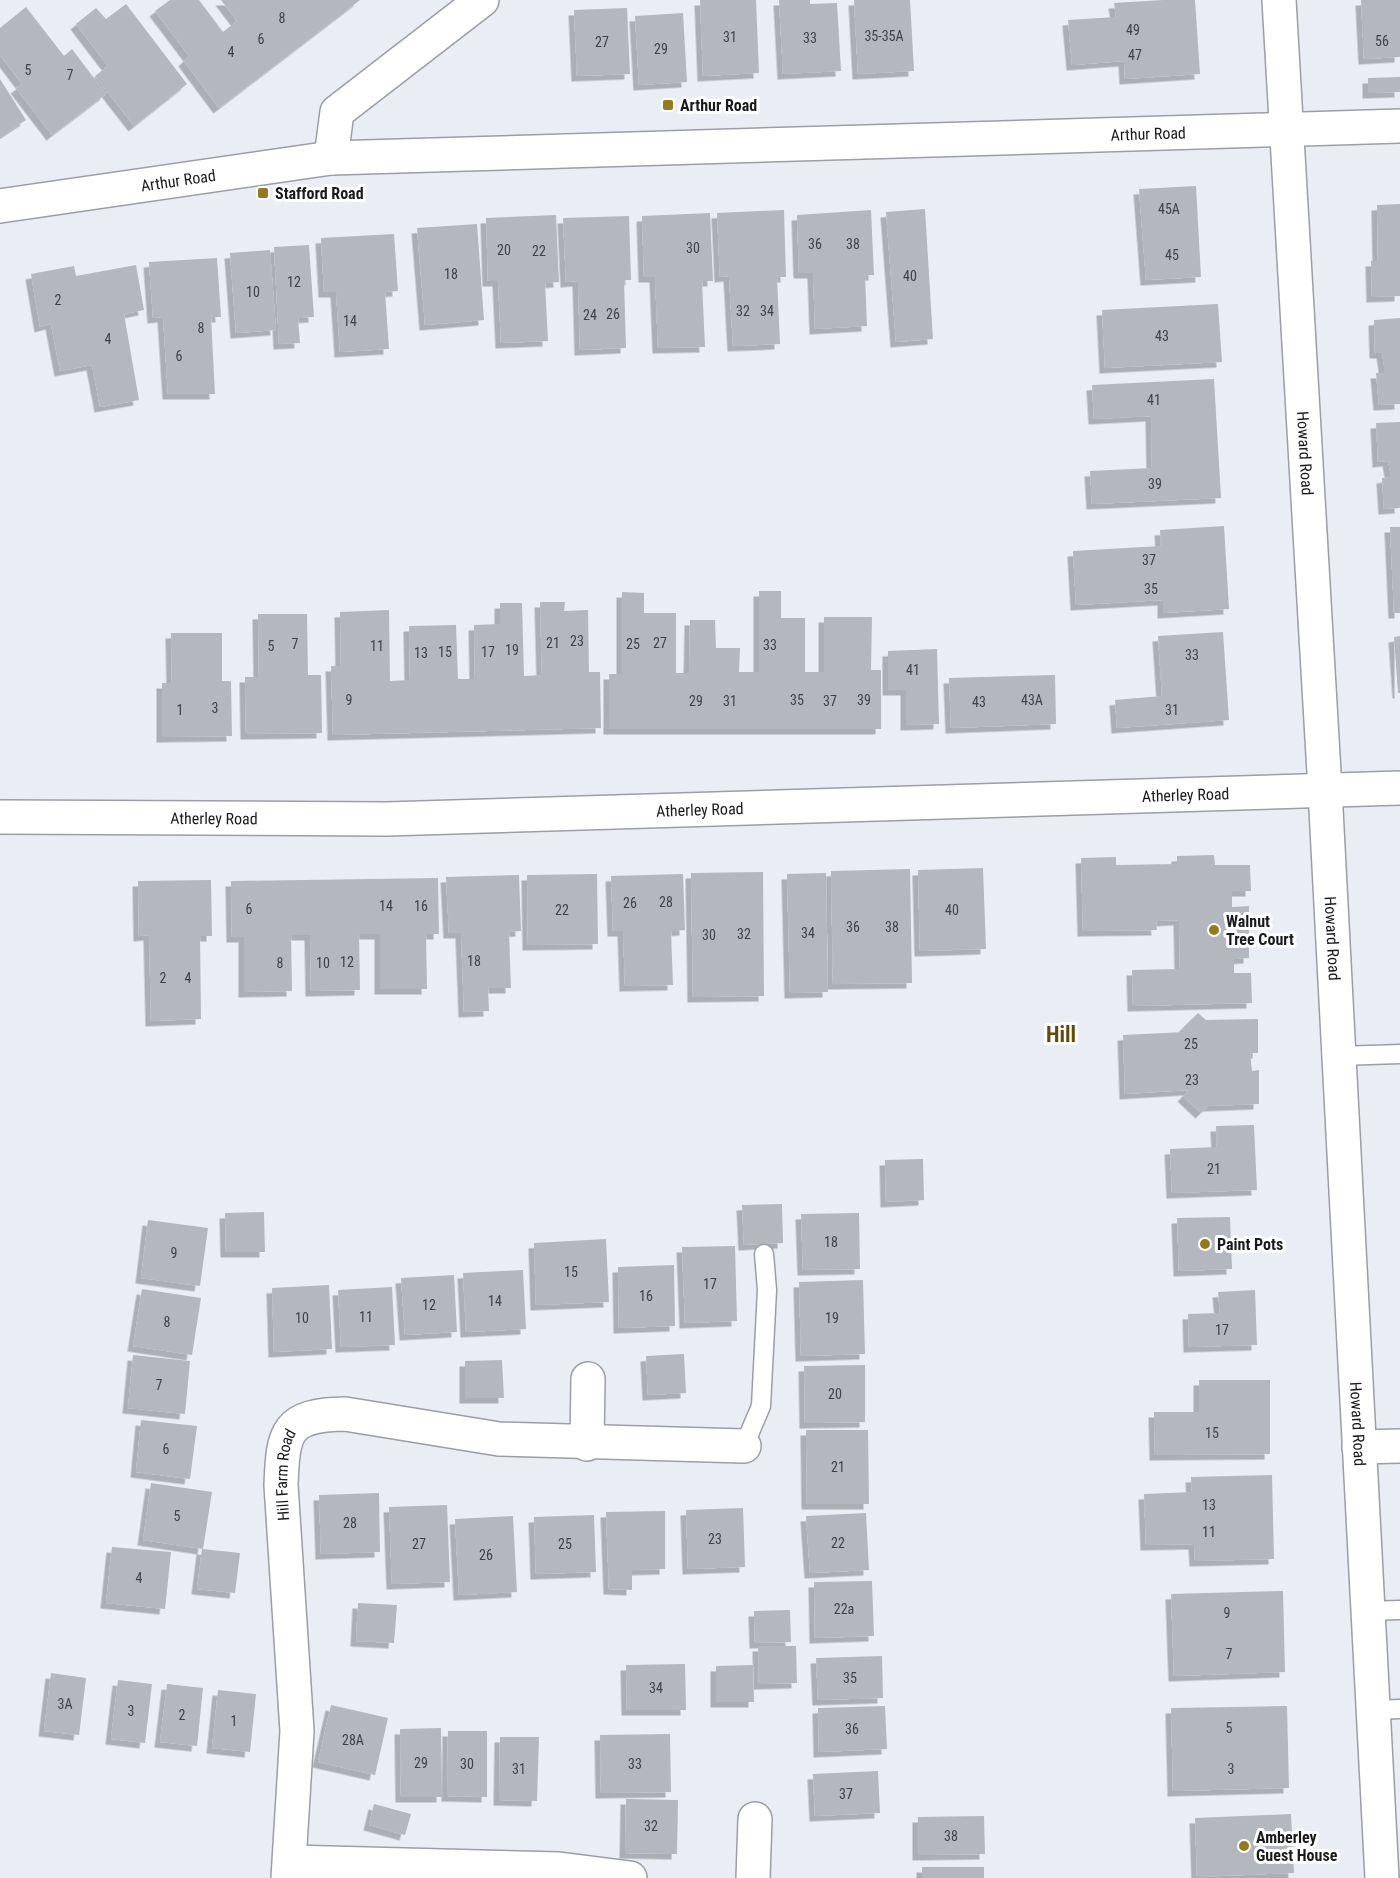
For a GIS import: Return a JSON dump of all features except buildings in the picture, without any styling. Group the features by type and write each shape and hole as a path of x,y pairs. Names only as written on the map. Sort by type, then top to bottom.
{"street":[{"path":"331,158 337,112 482,0"},
{"name":"Howard Road","path":"1279,0 1326,790 1359,1448 1384,1610 1387,1710 1382,1878"},
{"name":"Arthur Road","path":"0,206 331,158 1400,126"},
{"name":"Atherley Road","path":"0,817 387,819 1400,788"},
{"path":"587,1444 588,1379"},
{"name":"Hill Farm Road","path":"630,1878 559,1869 493,1873 289,1870 297,1731 281,1485 282,1446 294,1425 319,1414 345,1414 500,1439 587,1444 744,1446"},
{"path":"1359,1448 1400,1446"},
{"path":"753,1878 754,1820"}],"lane":[{"path":"1339,1056 1400,1054"},
{"path":"744,1446 761,1406 767,1290 764,1254"}],"place":[{"name":"Arthur Road","path":"668,105"},
{"name":"Stafford Road","path":"263,193"},
{"name":"Walnut Tree Court","path":"1214,930"},
{"name":"Paint Pots","path":"1205,1244"},
{"name":"Amberley Guest House","path":"1244,1846"}],"district":[{"name":"Hill","path":"1061,1034"}]}
